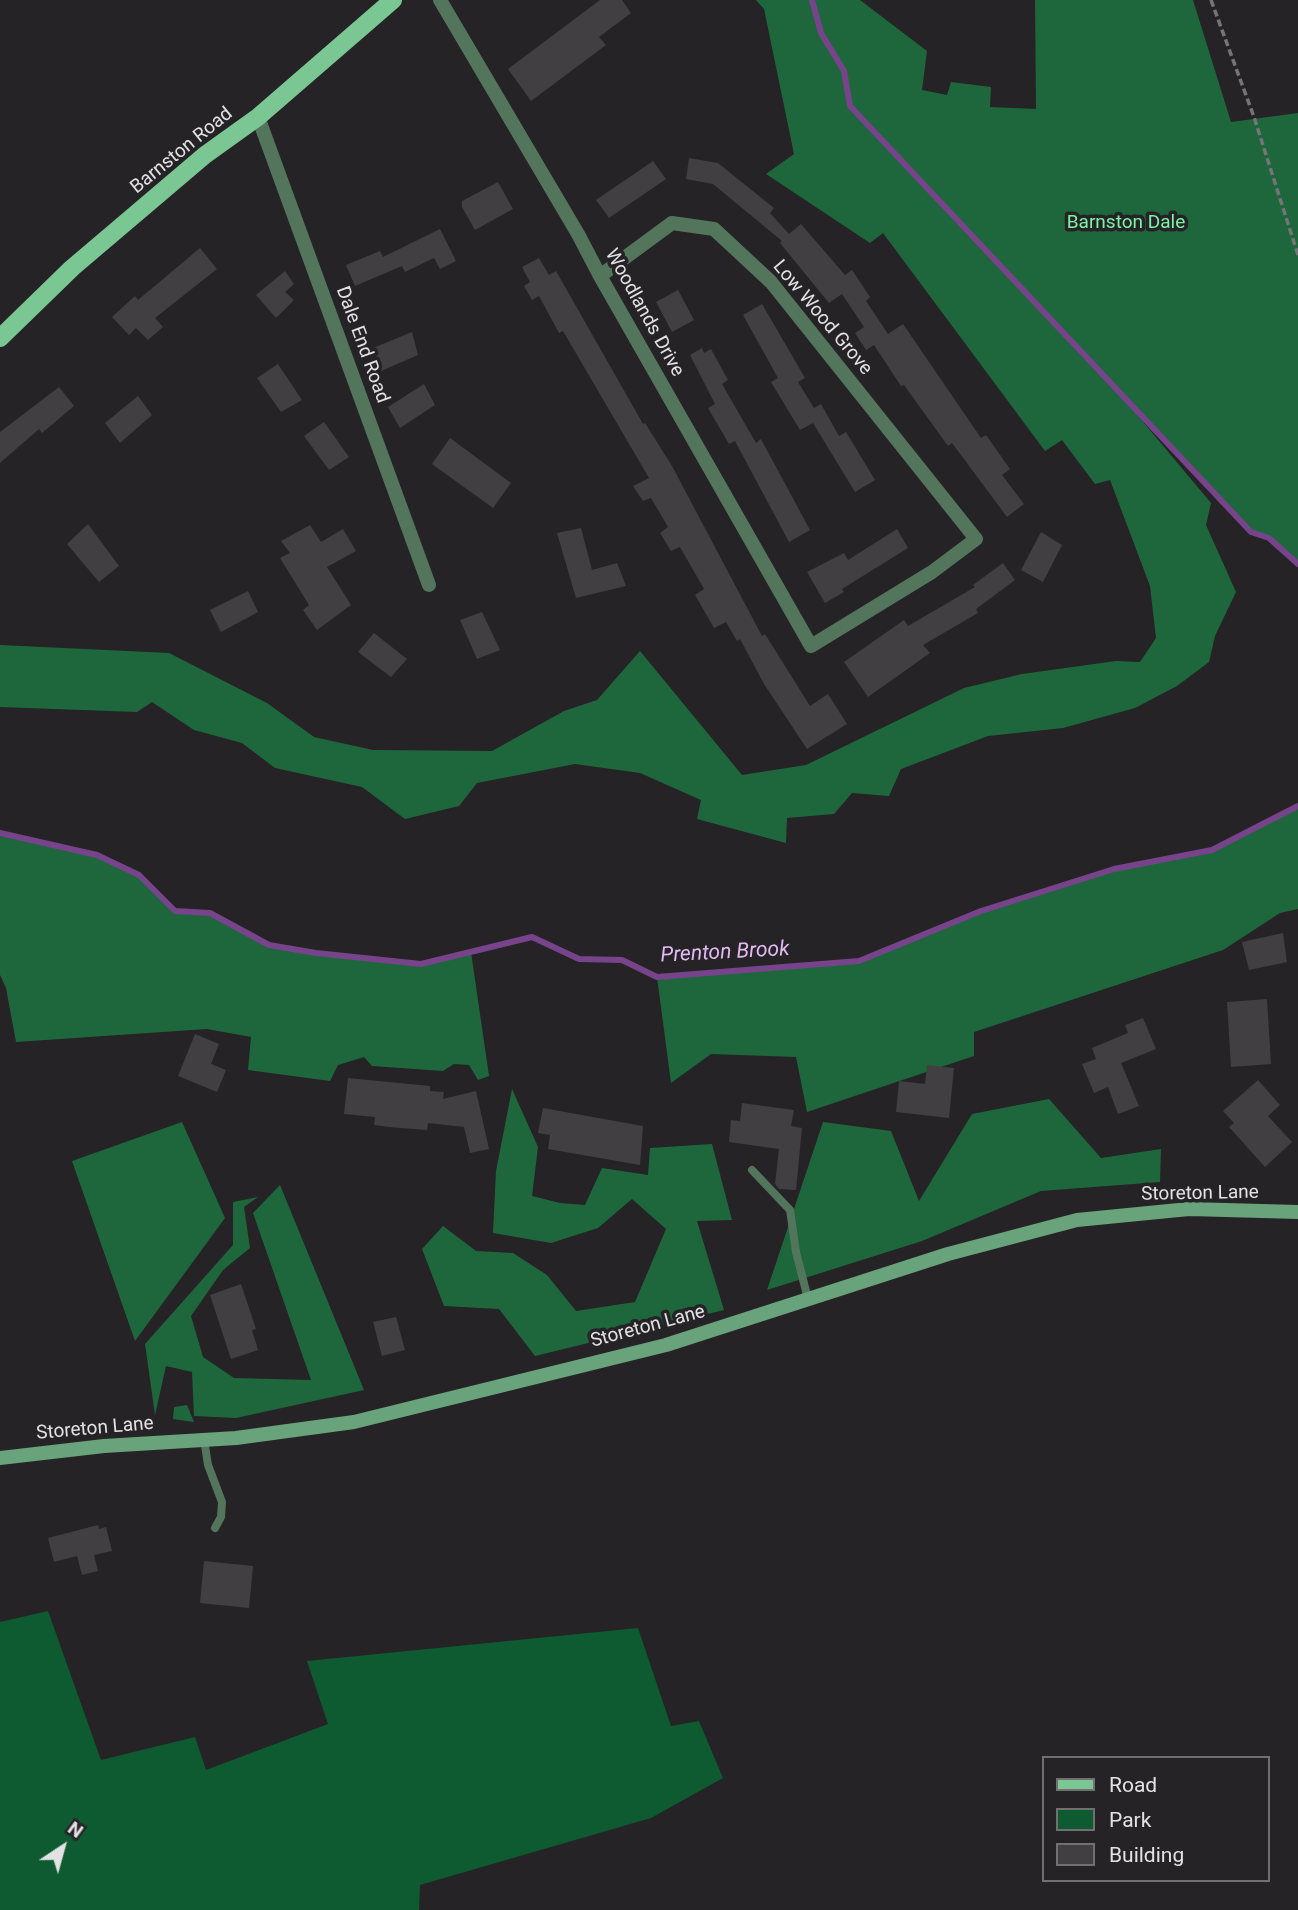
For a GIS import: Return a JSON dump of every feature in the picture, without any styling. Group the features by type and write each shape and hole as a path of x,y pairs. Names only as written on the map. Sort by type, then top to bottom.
{"main road":[{"name":"Barnston Road","path":"0,338 83,260 205,155 258,117 393,0"}],"street":[{"name":"Woodlands Drive","path":"440,0 811,646"},
{"name":"Dale End Road","path":"258,117 429,586"},
{"name":"Low Wood Grove","path":"600,276 672,223 714,229 771,282 976,540 932,572 811,646"},
{"name":"Storeton Lane","path":"0,1458 354,1422 666,1345 948,1254 1077,1220 1189,1209 1298,1212"}],"lane":[{"path":"752,1170 790,1210 803,1285 808,1299"},
{"path":"204,1439 209,1469 222,1502 221,1517 215,1528"}],"path":[{"path":"1211,0 1254,117 1298,254"}],"green space":[{"name":"Barnston Dale","path":"756,0 860,0 927,51 922,90 947,95 951,82 991,87 990,107 1036,109 1035,0 1193,0 1231,122 1298,113 1298,564 1270,538 1251,532 1108,380 1211,503 1206,525 1236,592 1215,636 1209,662 1177,686 1135,708 1063,728 988,736 901,769 889,796 852,793 834,814 787,818 786,843 697,819 701,800 640,773 575,764 477,783 459,806 405,819 362,787 275,768 242,743 194,730 152,702 137,712 0,707 0,645 169,653 267,703 314,737 373,750 492,751 564,711 597,700 640,651 742,775 806,765 964,688 1022,674 1116,661 1140,662 1156,638 1150,586 1110,480 1095,484 1062,440 1045,451 883,233 870,243 766,174 794,154 764,9"},
{"path":"1298,806 1298,909 1280,913 1223,950 974,1032 974,1056 807,1112 796,1057 711,1054 671,1083 657,977 859,961 981,911 1114,869 1212,850"},
{"path":"0,833 97,855 139,875 175,911 210,913 269,945 316,953 421,964 471,952 489,1076 478,1080 469,1065 454,1064 443,1071 372,1066 364,1057 338,1065 330,1081 248,1070 251,1037 207,1029 16,1042 6,988 0,975"},
{"path":"512,1089 538,1147 532,1196 560,1203 585,1205 602,1168 648,1175 650,1148 712,1144 732,1220 697,1221 724,1310 535,1356 499,1309 444,1306 422,1249 443,1226 476,1251 513,1253 547,1275 576,1311 635,1302 666,1229 632,1199 598,1228 551,1243 493,1233 496,1171"},
{"path":"1049,1099 1101,1158 1161,1149 1160,1182 1041,1191 922,1241 767,1290 823,1122 891,1131 919,1201 972,1114"},
{"path":"182,1122 225,1218 135,1341 72,1161"},
{"path":"280,1185 364,1390 236,1418 194,1416 192,1372 166,1366 155,1415 145,1344 233,1245 233,1202 258,1197 244,1207 250,1248 223,1270 191,1316 203,1357 234,1378 311,1380 253,1213"},
{"path":"187,1405 194,1422 173,1419 174,1407"},
{"path":"48,1611 101,1760 195,1737 206,1770 328,1724 307,1661 638,1628 671,1726 699,1721 723,1778 651,1818 420,1885 419,1910 0,1910 0,1622"}],"building":[{"path":"600,0 622,0 631,13 599,37 606,45 531,101 508,69"},
{"path":"689,158 718,163 774,208 770,213 789,234 801,224 845,275 852,270 870,297 866,301 888,334 903,324 981,438 986,435 1010,469 1002,475 1024,504 1007,517 952,443 948,446 904,385 901,386 874,345 866,350 855,333 864,327 842,294 829,303 780,243 782,241 713,184 686,179"},
{"path":"653,161 666,179 609,218 596,200"},
{"path":"498,182 513,209 475,230 462,207 462,201"},
{"path":"440,229 456,261 440,269 434,258 405,272 402,266 355,286 346,265 380,251 383,257"},
{"path":"200,248 217,269 155,318 163,327 148,340 136,328 129,335 112,317 135,296 138,300"},
{"path":"539,258 549,275 556,271 643,424 645,423 672,466 762,636 765,634 810,706 828,694 847,724 807,749 764,684 740,639 737,641 726,622 714,628 695,595 704,589 680,547 671,551 660,533 668,527 651,498 643,501 633,486 649,478 563,331 559,333 539,296 532,300 524,286 530,282 522,267"},
{"path":"285,271 294,284 285,292 294,300 276,318 256,295"},
{"path":"678,290 694,320 672,332 656,302"},
{"path":"762,304 805,378 798,382 814,408 821,404 839,436 846,432 875,480 855,492 813,423 800,430 771,382 778,378 743,315"},
{"path":"412,332 418,355 381,371 373,348"},
{"path":"702,348 704,353 711,349 728,380 722,384 756,443 761,439 810,530 789,542 735,441 729,444 708,408 715,404 690,355"},
{"path":"278,364 302,400 281,412 257,378"},
{"path":"424,384 435,405 400,428 388,407"},
{"path":"59,387 74,406 42,433 39,429 0,463 0,432"},
{"path":"138,396 152,415 120,443 105,423"},
{"path":"324,422 349,457 329,470 304,436"},
{"path":"450,438 511,483 493,508 432,464"},
{"path":"88,524 119,566 99,582 67,544"},
{"path":"310,525 321,542 343,529 356,551 327,567 351,605 317,630 303,610 309,605 280,558 290,553 281,541"},
{"path":"581,528 592,570 617,563 626,586 576,598 557,533"},
{"path":"897,529 908,548 842,589 844,592 825,603 807,572 844,553 848,560"},
{"path":"1041,532 1062,545 1043,582 1021,570"},
{"path":"1003,563 1015,580 976,609 978,613 923,645 930,653 868,697 844,662 904,620 908,626 975,587 973,585"},
{"path":"248,591 258,612 221,632 210,610"},
{"path":"482,612 500,650 477,659 460,620"},
{"path":"374,633 407,659 391,677 358,652"},
{"path":"1283,933 1287,962 1249,970 1242,942"},
{"path":"1267,999 1271,1064 1231,1067 1227,1002"},
{"path":"1143,1018 1156,1049 1121,1063 1139,1106 1118,1114 1108,1087 1094,1093 1082,1064 1096,1059 1092,1048 1128,1033 1125,1025"},
{"path":"195,1034 219,1044 211,1064 226,1070 217,1092 178,1076"},
{"path":"927,1065 954,1068 949,1118 896,1112 899,1081 925,1084"},
{"path":"348,1078 430,1086 430,1091 444,1092 443,1099 476,1091 489,1149 470,1153 464,1127 428,1123 427,1130 389,1127 374,1125 375,1117 344,1114"},
{"path":"1258,1080 1280,1105 1268,1116 1292,1142 1265,1167 1229,1127 1234,1123 1223,1111"},
{"path":"742,1103 794,1110 791,1126 802,1128 796,1190 779,1189 775,1184 779,1149 729,1142 731,1120 740,1121"},
{"path":"543,1108 643,1126 640,1165 548,1149 550,1135 538,1133"},
{"path":"241,1284 256,1329 252,1330 258,1350 231,1359 210,1295"},
{"path":"396,1317 405,1350 382,1356 373,1322"},
{"path":"98,1525 99,1529 106,1527 112,1551 94,1555 98,1571 82,1575 77,1556 54,1562 48,1538"},
{"path":"204,1561 253,1566 249,1608 200,1603"}],"waterway":[{"path":"812,0 821,33 844,71 850,106 1251,532 1269,538 1298,564"},
{"name":"Prenton Brook","path":"0,833 97,855 139,875 175,911 210,913 269,945 316,953 421,964 532,937 579,959 622,960 657,977 859,961 981,911 1114,869 1212,850 1298,806"}]}
